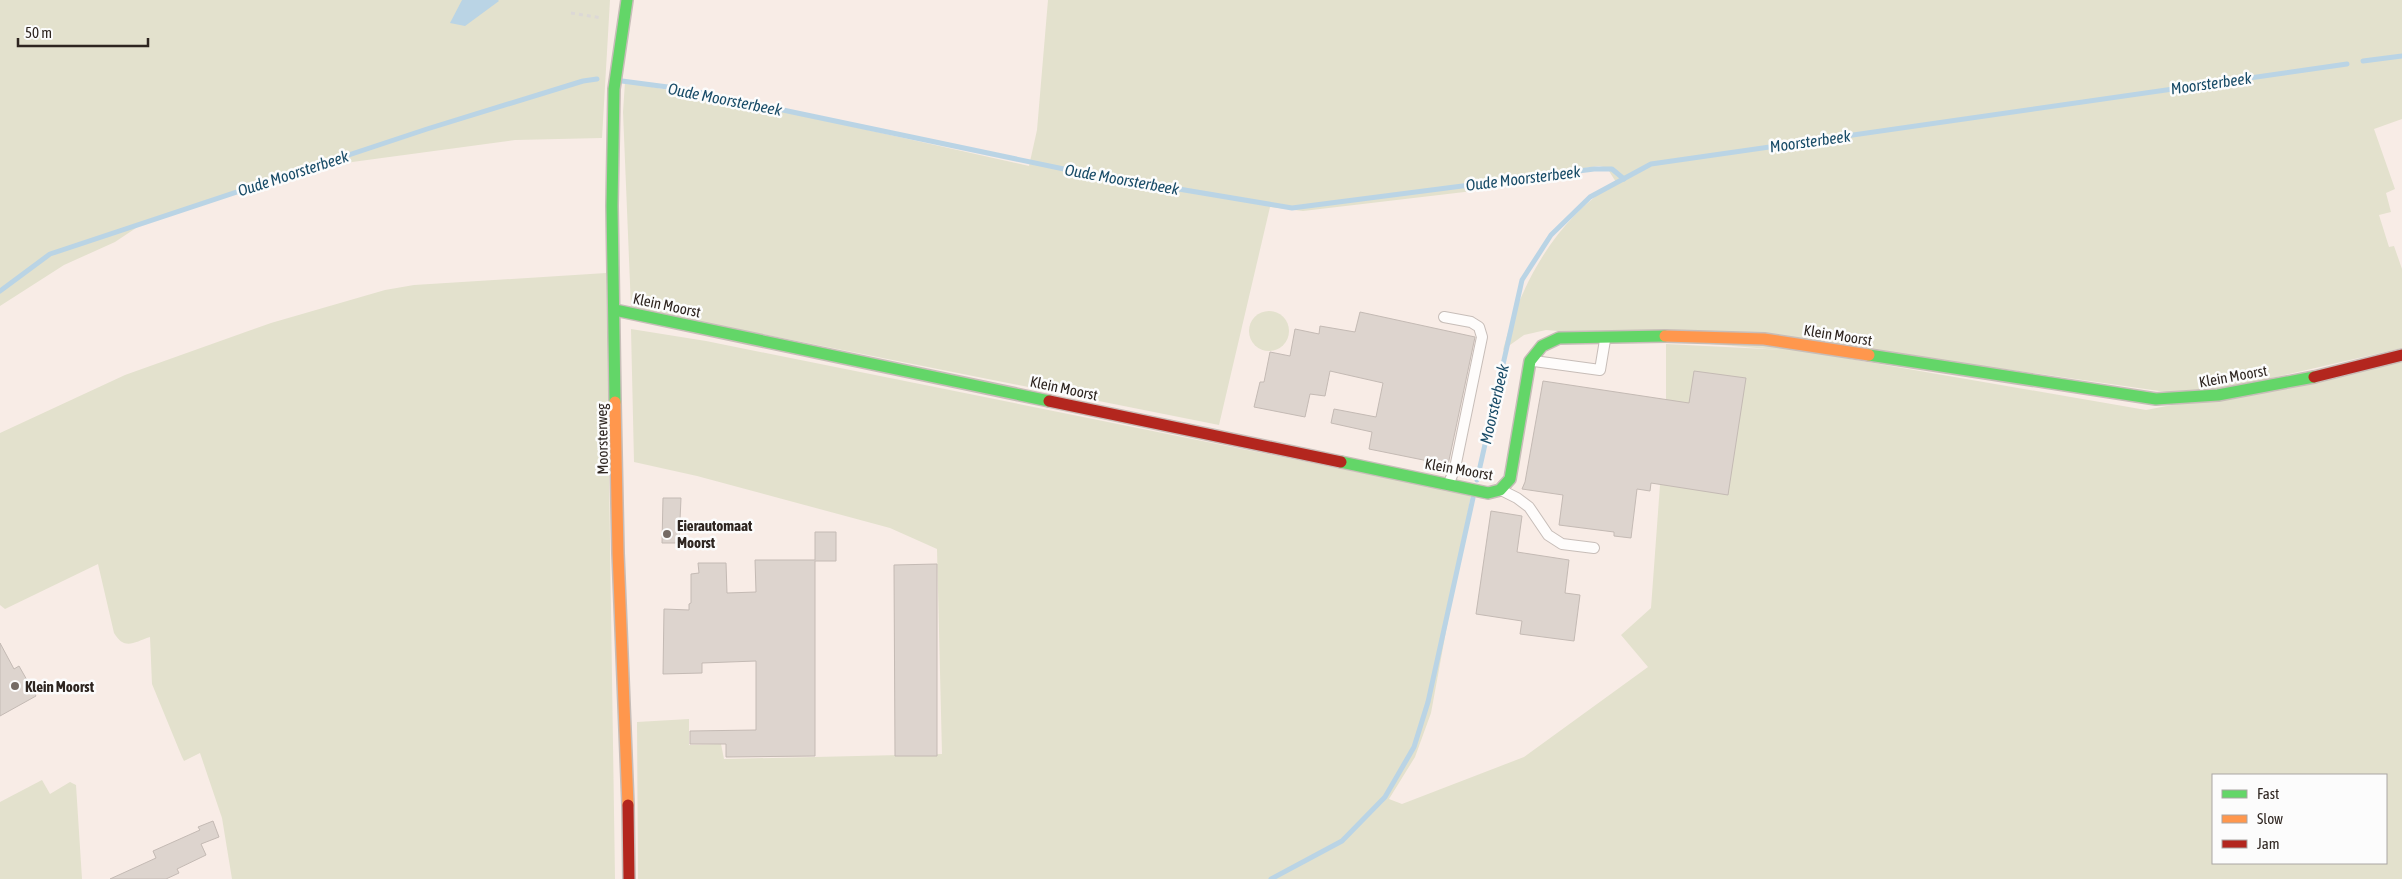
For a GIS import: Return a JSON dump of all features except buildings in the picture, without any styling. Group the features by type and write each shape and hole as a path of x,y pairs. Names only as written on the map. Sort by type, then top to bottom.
{"street":[{"name":"Moorsterweg","path":"627,0 614,89 612,206 618,553 629,879"},
{"name":"Klein Moorst","path":"615,310 1488,493 1500,490 1510,479 1530,361 1542,346 1559,338 1688,336 1764,340 2156,399 2189,399 2230,394 2402,355"}],"lane":[{"path":"1444,318 1471,322 1479,327 1482,337 1456,468 1449,484"},
{"path":"1530,361 1600,370 1605,337"},
{"path":"1500,490 1518,498 1528,507 1548,535 1562,544 1594,548"}],"path":[{"path":"571,13 625,21"}],"shaded area":[{"path":"0,0 610,0 602,138 515,140 330,165 148,220 115,242 64,265 0,306"},
{"path":"1048,0 2402,0 2402,119 2374,129 2395,189 2386,193 2391,212 2379,215 2389,247 2394,246 2402,269 2402,348 2194,396 2005,369 1546,330 1524,335 1503,350 1519,301 1543,255 1575,215 1616,182 1607,168 1599,166 1555,172 1490,189 1303,211 1270,207 1219,425 631,308 623,112 625,82 778,110 1029,166 1037,130"},
{"path":"606,273 615,879 232,879 222,818 200,753 184,761 182,757 152,684 150,637 130,644 122,642 114,633 98,564 5,609 0,605 0,433 125,375 271,323 385,290 414,285"},
{"path":"1265,311 1273,311 1280,314 1286,320 1289,331 1286,342 1280,348 1273,351 1265,351 1258,348 1252,342 1249,335 1249,327 1252,320 1258,314"},
{"path":"631,329 706,341 1471,495 1431,713 1415,757 1389,799 1402,804 1524,757 1648,667 1621,635 1651,608 1666,403 1666,344 1804,351 2146,410 2402,361 2402,879 638,879 637,722 689,719 689,745 721,744 724,759 942,754 937,549 890,528 697,476 634,462"},
{"path":"42,780 50,794 70,782 76,785 82,879 0,879 0,802"}],"water":[{"path":"462,0 499,1 465,26 450,23"}],"waterway":[{"name":"Moorsterbeek","path":"2363,61 2402,56"},
{"name":"Moorsterbeek","path":"1477,480 1522,280 1551,235 1590,197 1651,164 2347,64"},
{"name":"Oude Moorsterbeek","path":"0,291 50,254 427,129 583,81 597,79"},
{"name":"Oude Moorsterbeek","path":"622,81 683,89 1083,173 1292,208 1594,169 1612,169 1624,179"},
{"name":"Moorsterbeek","path":"1271,879 1342,841 1385,797 1414,747 1428,702 1473,498"}],"traffic: fast":[{"path":"615,402 612,206 614,89 627,0"},
{"path":"615,310 1049,401"},
{"path":"1341,462 1488,493 1500,490 1510,479 1530,361 1542,346 1559,338 1665,336"},
{"path":"1869,355 2156,399 2218,395 2314,377"}],"traffic: slow":[{"path":"1665,336 1764,339 1869,355"},
{"path":"615,402 618,553 628,805"}],"traffic: jam":[{"path":"2314,377 2402,355"},
{"path":"1049,401 1341,462"},
{"path":"628,805 629,879"}],"place":[{"name":"Eierautomaat Moorst","path":"667,534"},
{"name":"Klein Moorst","path":"15,686"}]}
